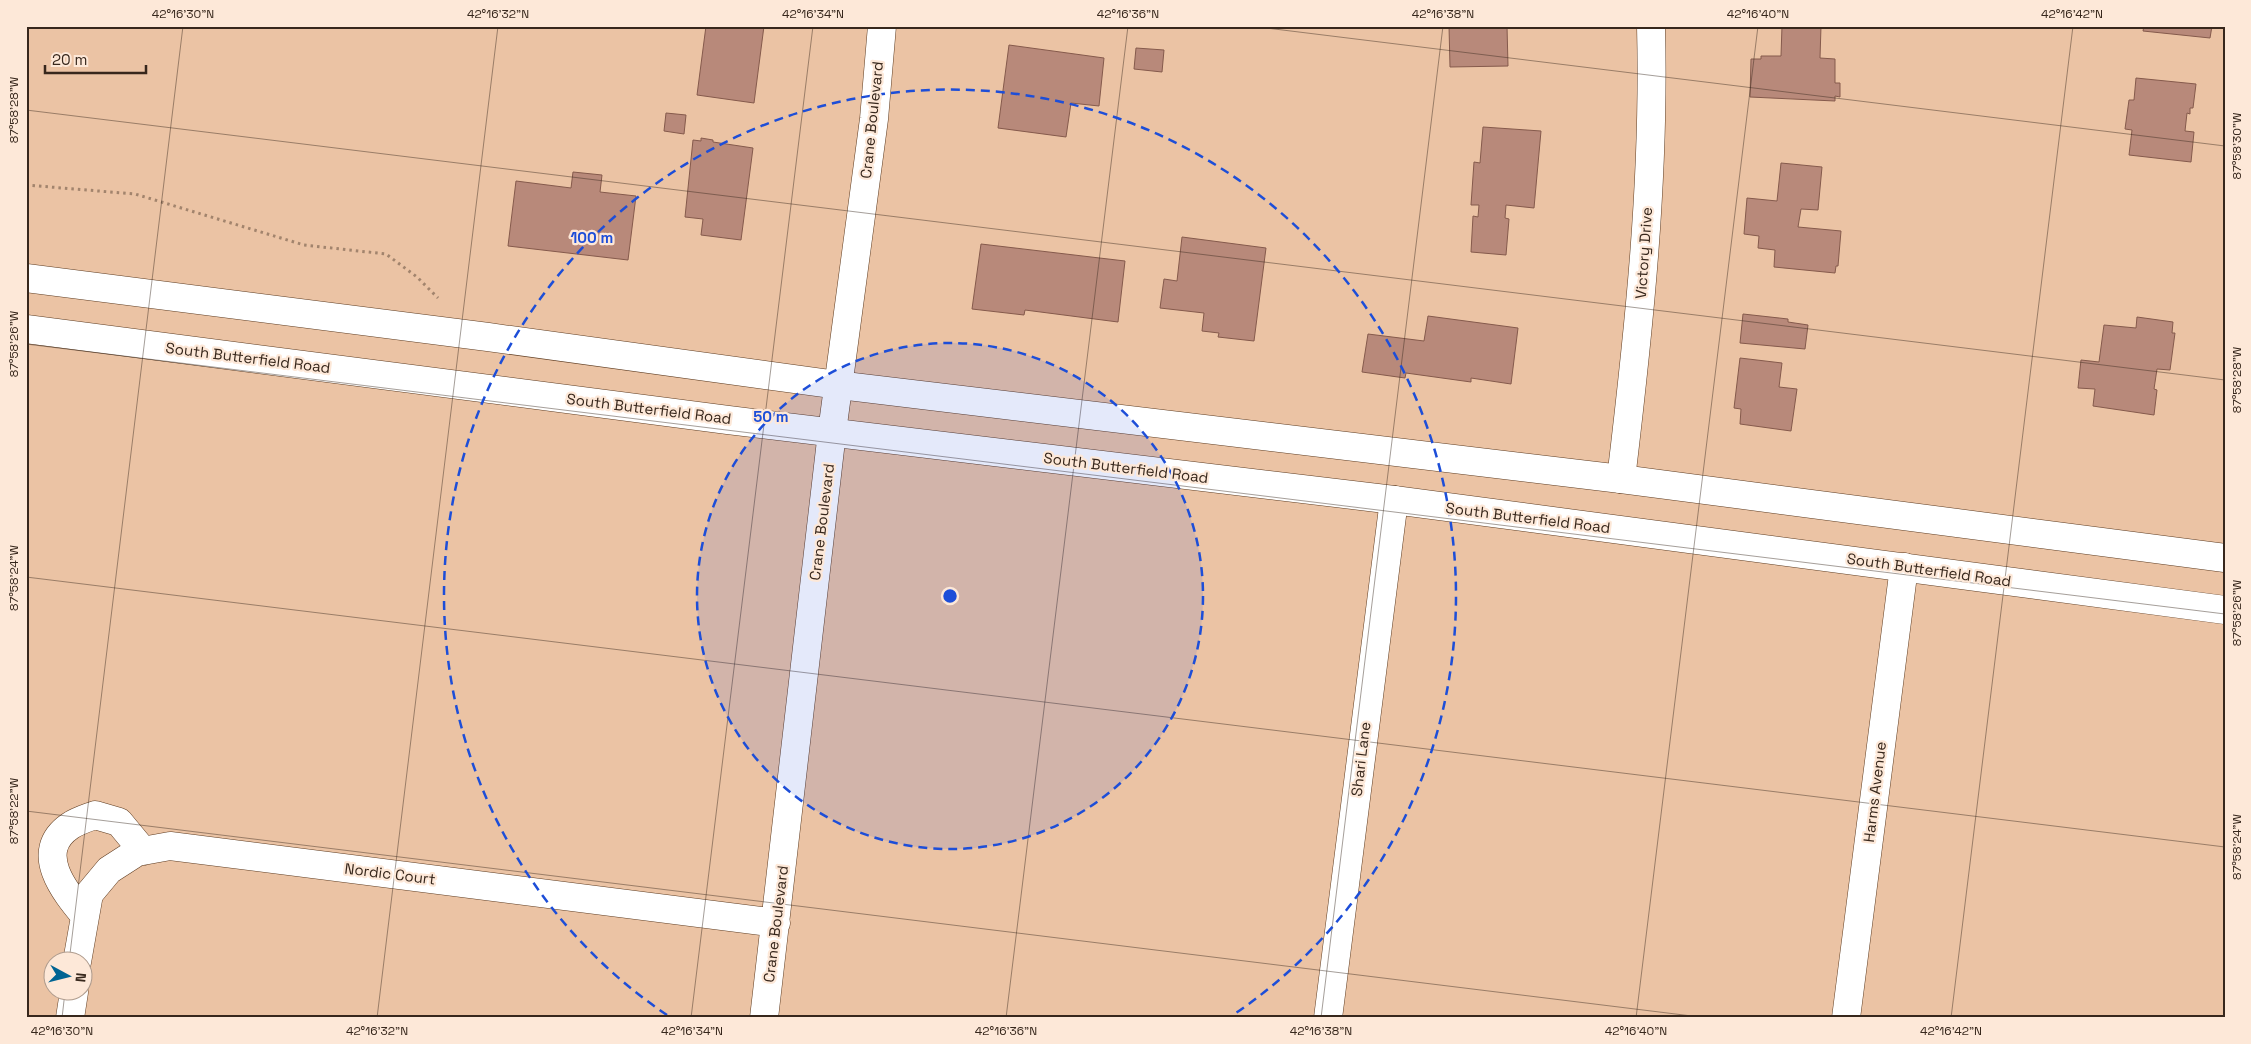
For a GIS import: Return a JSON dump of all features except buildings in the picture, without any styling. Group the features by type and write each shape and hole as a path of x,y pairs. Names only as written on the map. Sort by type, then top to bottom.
{"main road":[{"name":"Crane Boulevard","path":"764,1018 832,432 846,343 874,119 882,26"},
{"name":"Victory Drive","path":"1621,479 1637,348 1644,252 1653,97 1651,26"},
{"path":"26,278 488,337 838,385 1621,479 2225,558"},
{"name":"South Butterfield Road","path":"26,329 832,432 1394,500 2225,610"},
{"name":"Shari Lane","path":"1328,1018 1394,500"},
{"name":"Harms Avenue","path":"1846,1018 1904,567"},
{"path":"85,916 62,888 52,864 56,842 69,826 95,814 119,822 143,851"},
{"name":"Nordic Court","path":"80,952 89,894 109,870 137,852 170,846 776,923"},
{"path":"70,1018 72,1002"}],"path":[{"path":"26,185 135,194 304,245 386,254 417,277 444,304"}]}
